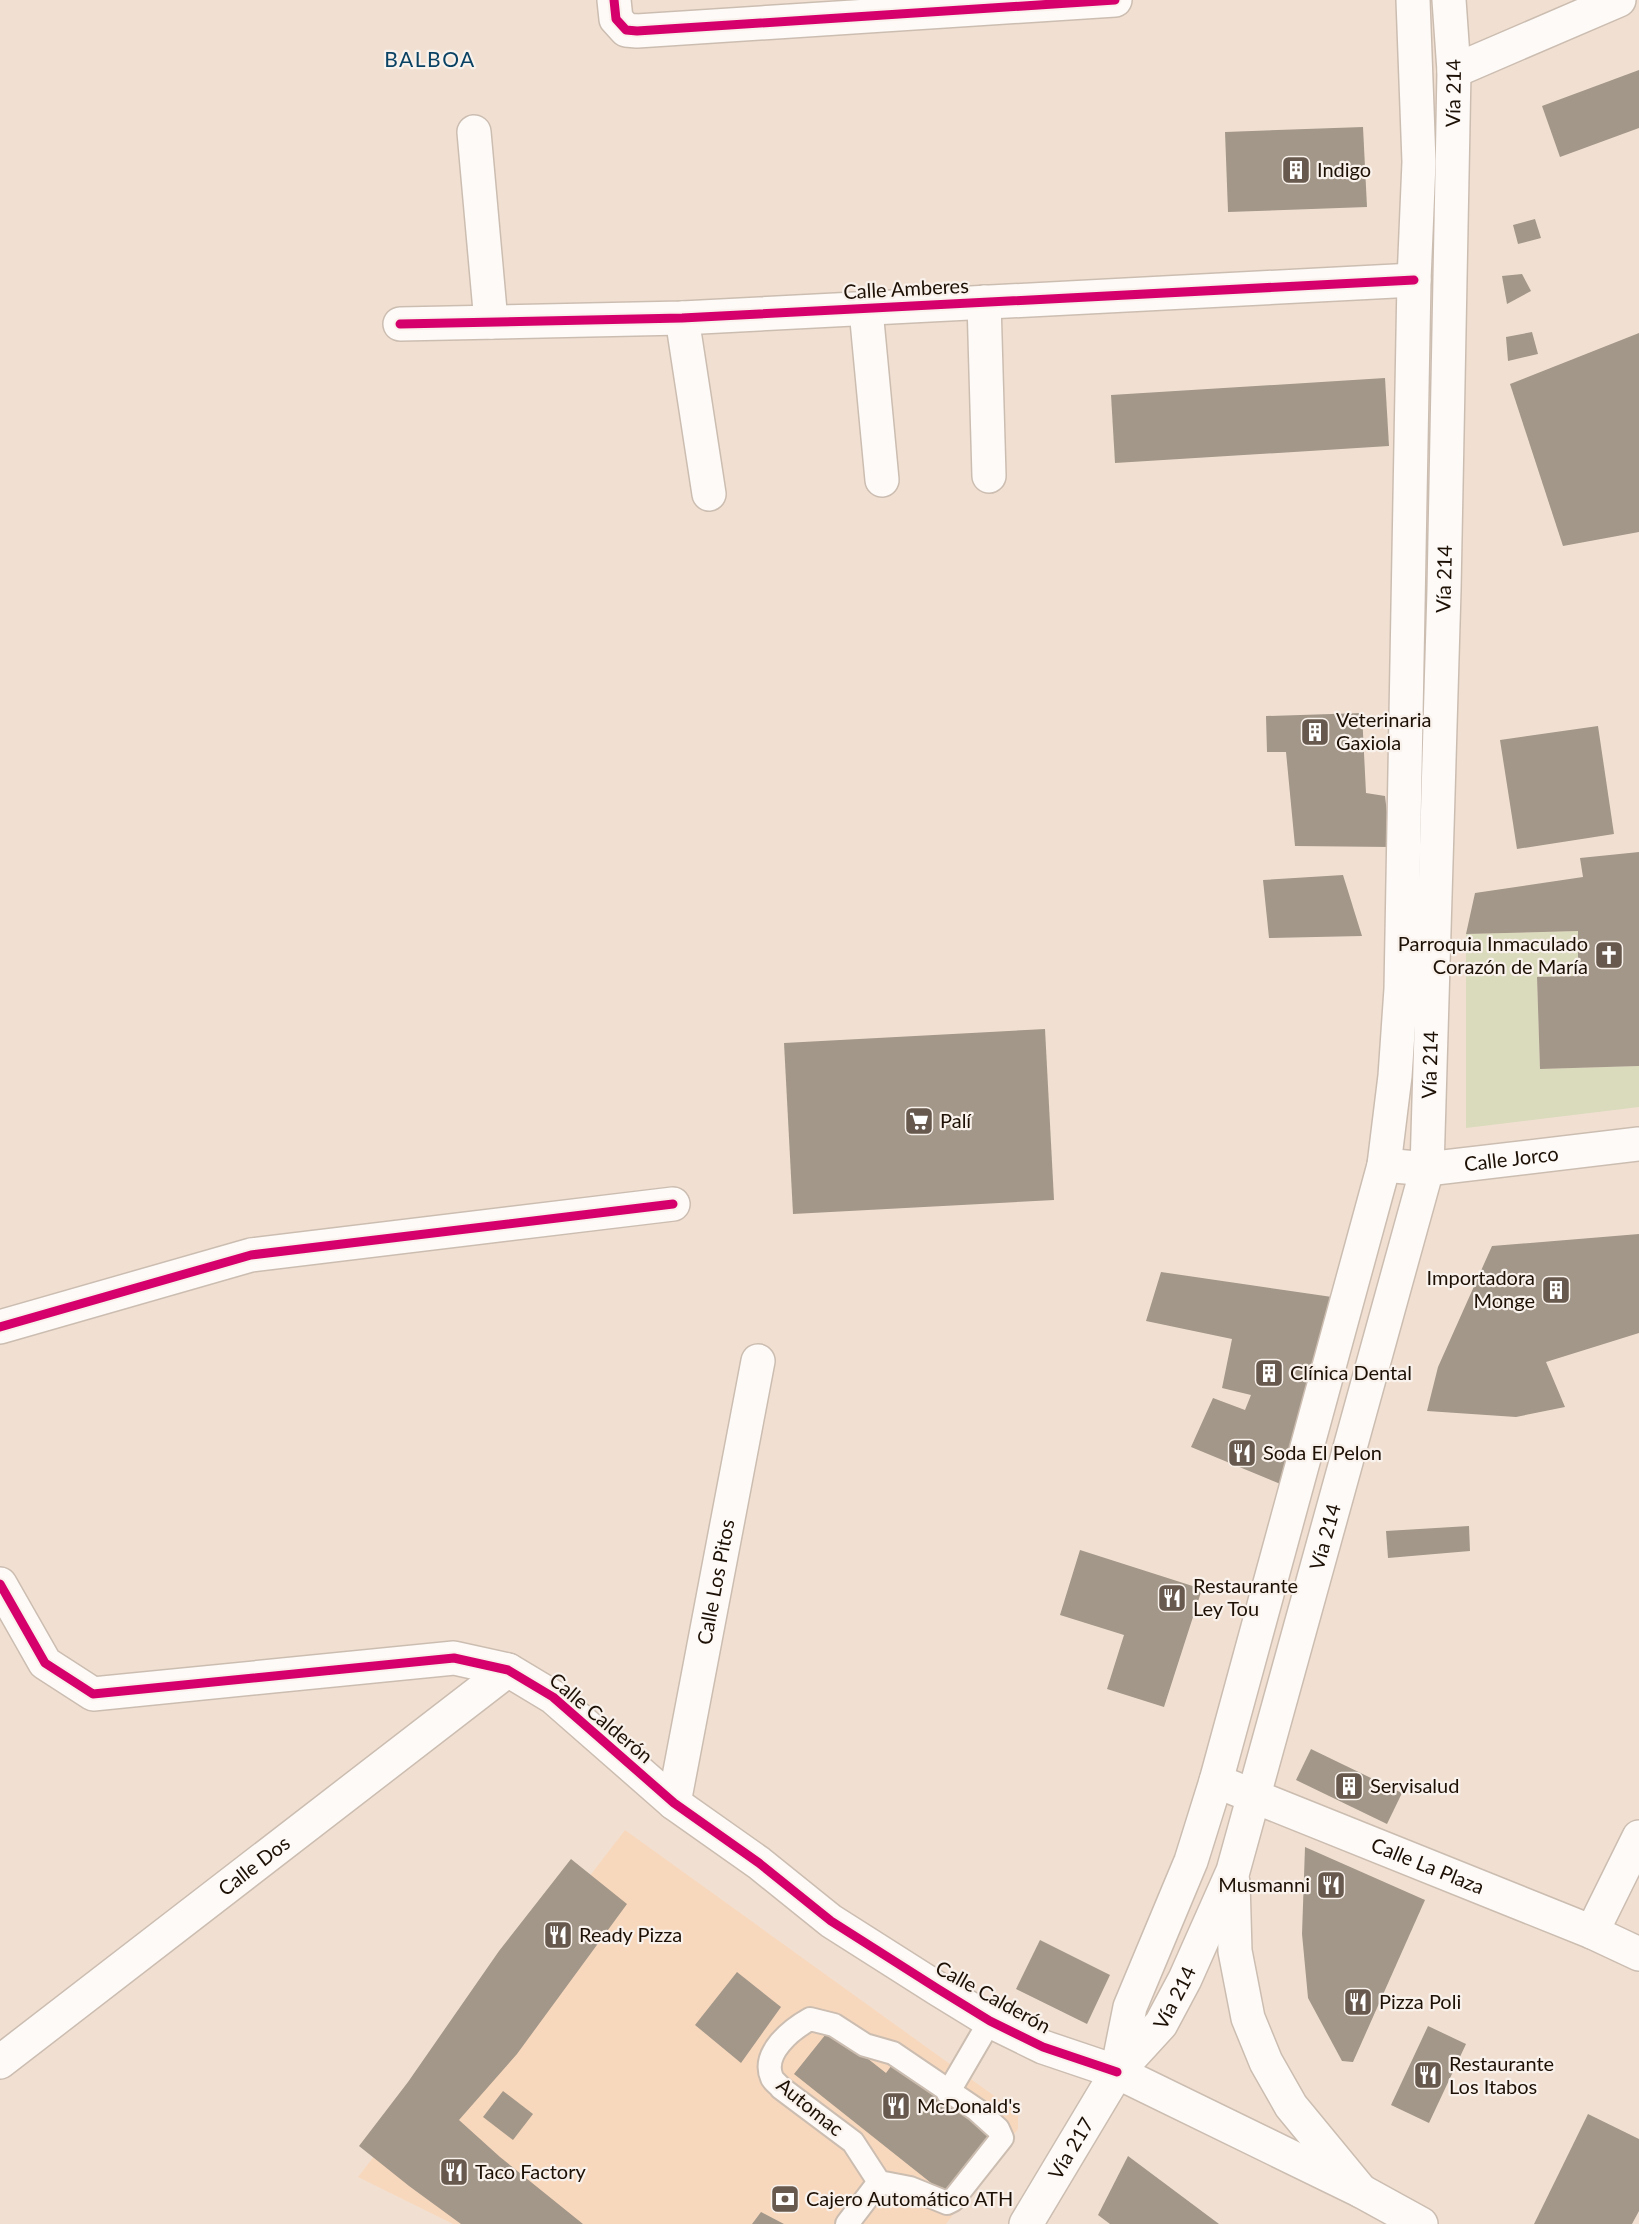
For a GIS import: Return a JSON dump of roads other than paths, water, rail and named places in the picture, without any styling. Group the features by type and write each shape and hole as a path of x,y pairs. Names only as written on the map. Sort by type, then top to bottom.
{"street":[{"path":"614,0 616,19 626,30 637,31 1115,0"},
{"name":"Vía 214","path":"1117,2072 1130,2007 1191,1861 1216,1781 1384,1165 1395,1076 1401,989 1414,280 1419,162 1413,0"},
{"name":"Vía 214","path":"1117,2072 1161,2024 1185,1979 1233,1871 1427,1169 1444,567 1454,71 1449,0"},
{"path":"1454,71 1619,0"},
{"path":"474,132 491,322"},
{"name":"Calle Amberes","path":"400,324 682,318 1414,280"},
{"path":"984,302 989,476"},
{"path":"866,310 882,480"},
{"path":"682,318 709,494"},
{"name":"Calle Jorco","path":"1384,1165 1427,1169 1639,1144"},
{"path":"0,1327 251,1255 673,1204"},
{"name":"Calle Los Pitos","path":"674,1803 758,1361"},
{"name":"Calle Calderón","path":"0,1584 45,1663 93,1694 454,1658 508,1670 553,1697 674,1803 759,1863 831,1922 990,2021 1043,2047 1117,2072"},
{"name":"Calle Dos","path":"0,2062 508,1670"},
{"name":"Calle La Plaza","path":"1216,1781 1592,1932 1639,1954"},
{"path":"1592,1932 1639,1837"},
{"path":"1233,1871 1235,1950 1248,2018 1266,2062 1291,2106 1361,2191"},
{"path":"1117,2072 1361,2191 1421,2224"},
{"name":"Vía 217","path":"1026,2224 1117,2072"}],"lane":[{"name":"Automac","path":"810,2019 834,2025 865,2045 893,2053 948,2093 977,2110 991,2122 1002,2138 953,2200 947,2203 910,2188 879,2182 853,2142 782,2088 772,2078 770,2064 776,2048 793,2028 810,2019"},
{"path":"948,2093 990,2021"},
{"path":"848,2224 879,2182"}],"place":[{"name":"Indigo","path":"1296,170"},
{"name":"Veterinaria Gaxiola","path":"1315,732"},
{"name":"Parroquia Inmaculado Corazón de María","path":"1609,955"},
{"name":"Palí","path":"919,1121"},
{"name":"Importadora Monge","path":"1556,1290"},
{"name":"Clínica Dental","path":"1269,1373"},
{"name":"Soda El Pelon","path":"1242,1453"},
{"name":"Restaurante Ley Tou","path":"1172,1598"},
{"name":"Servisalud","path":"1349,1786"},
{"name":"Musmanni","path":"1331,1885"},
{"name":"Ready Pizza","path":"558,1935"},
{"name":"Pizza Poli","path":"1358,2002"},
{"name":"Restaurante Los Itabos","path":"1428,2075"},
{"name":"McDonald's","path":"896,2106"},
{"name":"Taco Factory","path":"454,2172"},
{"name":"Cajero Automático ATH","path":"785,2199"}],"district":[{"name":"BALBOA","path":"430,60"}]}
